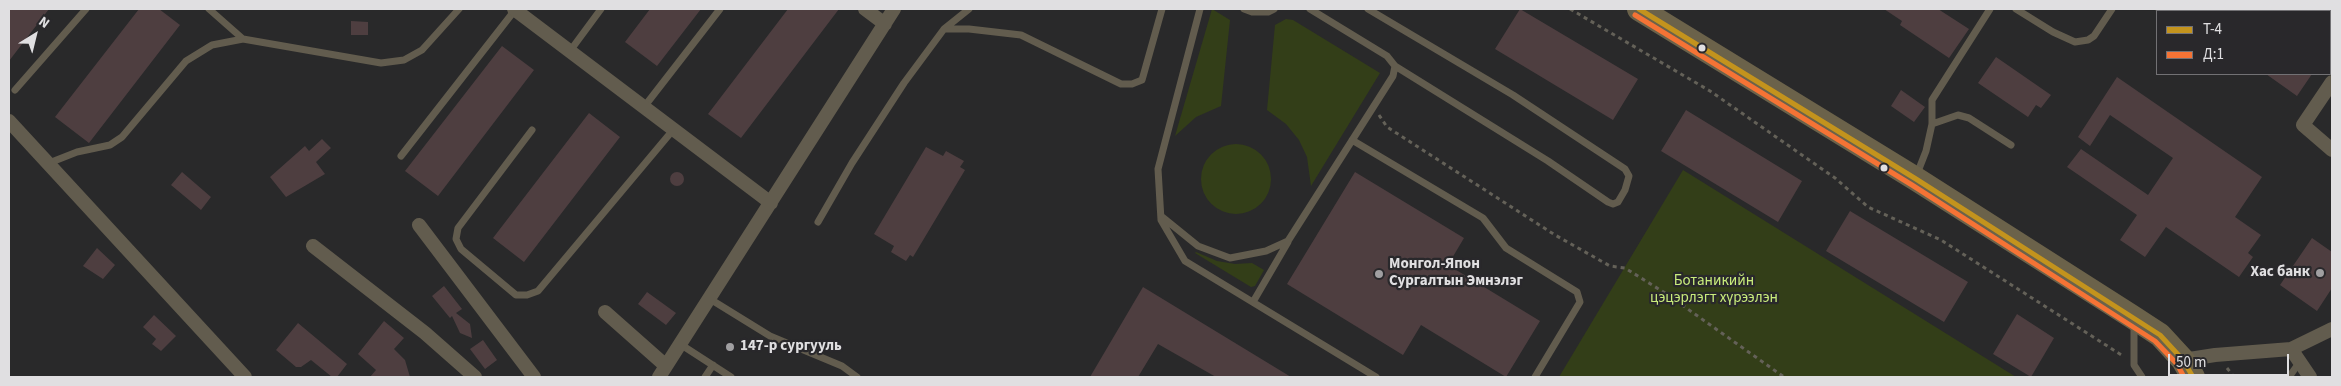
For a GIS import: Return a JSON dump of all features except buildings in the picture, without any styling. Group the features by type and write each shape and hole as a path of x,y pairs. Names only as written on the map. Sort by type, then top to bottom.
{"highway":[{"path":"1639,9 1916,179 2160,335 2188,369"}],"street":[{"path":"514,9 771,203"},
{"path":"865,9 885,24"},
{"path":"605,312 663,372 894,9"},
{"path":"2332,82 2304,125 2332,150"},
{"path":"9,120 245,377"},
{"path":"419,225 534,377"},
{"path":"313,246 425,333 475,377"},
{"path":"2188,369 2215,354 2291,350 2332,329"},
{"path":"2291,350 2310,377"}],"lane":[{"path":"15,90 86,9"},
{"path":"209,9 243,39"},
{"path":"49,163 77,152 110,145 122,137 186,61 212,45 243,39 381,63 404,60 422,50 458,9"},
{"path":"401,156 514,9"},
{"path":"570,52 601,9"},
{"path":"644,107 720,9"},
{"path":"818,222 852,163 904,83 944,29 969,9"},
{"path":"944,29 970,29 1021,35 1121,84 1132,84 1142,80 1162,9"},
{"path":"1200,9 1158,169 1161,216 1185,261 1376,377"},
{"path":"1244,9 1260,12 1274,9"},
{"path":"1310,9 1387,56 1395,66 1548,161 1608,202 1613,204 1618,202 1630,176 1625,168 1513,95 1368,9"},
{"path":"1916,179 1926,151 1932,124 1932,100 1990,9"},
{"path":"2016,9 2069,41 2081,42 2094,36 2112,9"},
{"path":"1253,302 1288,241 1393,76 1395,66"},
{"path":"1932,124 1958,115 1969,118 2010,145"},
{"path":"532,130 458,228 456,239 461,249 516,295 527,295 538,291 673,130"},
{"path":"1352,140 1483,218 1506,248 1577,292 1580,302 1535,377"},
{"path":"1161,216 1198,246 1230,258 1266,251 1288,241"},
{"path":"710,298 770,336 842,366 857,377"},
{"path":"2134,318 2134,365 2142,377"},
{"path":"680,344 731,377"},
{"path":"2289,377 2300,363"},
{"path":"705,377 713,366"}],"path":[{"path":"1570,9 1710,91 1835,178 1868,207 1941,240 2120,353 2134,365"},
{"path":"1374,106 1387,127 1394,132 1562,239 1610,266 1625,268 1665,292 1784,377"}],"green space":[{"path":"1212,9 1230,20 1221,106 1196,117 1175,136"},
{"path":"1286,19 1293,20 1380,73 1311,186 1307,157 1299,140 1286,124 1267,110 1275,25"},
{"path":"1236,144 1249,147 1261,154 1268,166 1271,179 1268,192 1261,204 1249,211 1236,214 1223,211 1211,204 1204,192 1201,179 1204,166 1211,154 1223,147"},
{"name":"Ботаникийн цэцэрлэгт хүрээлэн","path":"1683,170 2016,377 1559,377"},
{"path":"1196,252 1217,261 1235,264 1252,263 1264,270 1255,286 1251,287"}],"transit line":[{"name":"Т-4","path":"1639,9 1916,179 2160,335 2183,360 2193,377"},
{"name":"Д:1","path":"1635,15 1912,185 2155,341 2177,364 2184,377"}],"place":[{"name":"Хас банк","path":"2320,273"},
{"name":"Монгол-Япон Сургалтын Эмнэлэг","path":"1379,274"},
{"name":"147-р сургууль","path":"730,347"}]}
